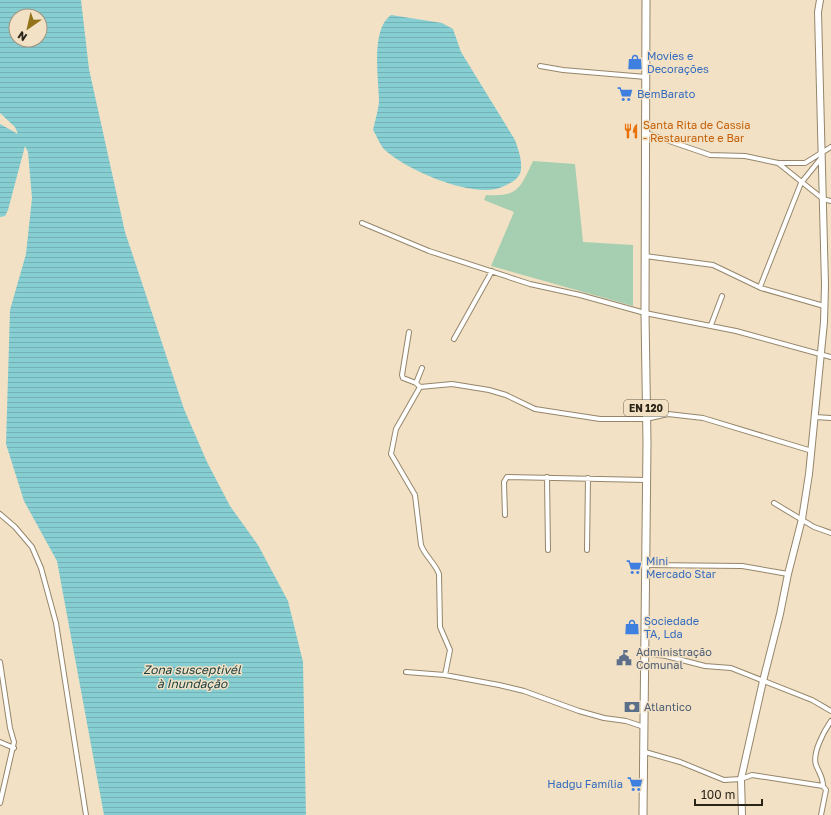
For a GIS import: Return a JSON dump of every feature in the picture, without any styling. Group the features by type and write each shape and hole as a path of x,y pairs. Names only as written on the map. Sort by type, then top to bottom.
{"main road":[{"name":"EN 120","path":"643,815 646,565 646,0"}],"street":[{"path":"742,815 741,779 802,519 812,450 824,306 818,12 820,0"},
{"path":"540,66 564,70 646,77"},
{"path":"646,133 710,155 745,156 778,162 805,163 822,155"},
{"path":"760,287 801,183 822,155 831,146"},
{"path":"778,162 801,183 823,199 831,201"},
{"path":"362,222 405,242 530,284 580,295 645,313 711,325 831,357"},
{"path":"645,256 713,265 760,287 824,306"},
{"path":"454,339 492,271"},
{"path":"711,325 722,296"},
{"path":"409,332 402,375 403,378 416,383 420,387 457,385 506,395 530,408 600,419 646,419 668,414 703,418 812,450"},
{"path":"416,383 422,368"},
{"path":"420,387 396,429 391,454 413,491 416,501 423,551 437,568 439,574 440,627 450,650 445,675"},
{"path":"815,417 831,418"},
{"path":"505,515 504,482 507,477 646,480"},
{"path":"546,477 548,550"},
{"path":"588,478 588,550"},
{"path":"774,502 814,527 831,533"},
{"path":"0,514 16,527 32,547 41,568 56,623 86,815"},
{"path":"646,565 742,566 788,574"},
{"path":"645,653 666,656 705,666 727,666 812,700 831,711"},
{"path":"0,662 14,748 0,803"},
{"path":"406,672 445,675 524,691 579,711 604,718 626,721 644,727"},
{"path":"821,815 826,790 823,786 816,760 821,737 831,721"},
{"path":"0,742 14,748"},
{"path":"644,752 686,764 724,780 741,779 752,775 823,786"}],"green space":[{"path":"533,161 575,164 583,242 633,245 633,306 491,266 514,212 484,200 486,195 505,194 517,189 525,178"}],"water":[{"name":"Zona susceptivél à Inundação","path":"0,0 81,0 89,69 125,232 184,409 207,462 230,506 258,545 288,601 303,662 306,815 104,815 57,561 24,501 6,444 10,310 26,254 32,198 28,152 25,146 8,210 5,216 0,217 0,124 18,134 15,127 0,113"},
{"path":"391,15 442,23 453,29 461,52 515,140 520,154 521,171 514,181 502,187 490,190 462,187 420,172 395,158 382,146 373,130 379,102 377,56 380,32 384,22"}],"place":[{"name":"Movies e Decorações","path":"635,62"},
{"name":"BemBarato","path":"625,94"},
{"name":"Santa Rita de Cassia - Restaurante e Bar","path":"631,131"},
{"name":"Mini Mercado Star","path":"634,567"},
{"name":"Sociedade TA, Lda","path":"632,627"},
{"name":"Administração Comunal","path":"624,658"},
{"name":"Atlantico","path":"632,707"},
{"name":"Hadgu Família","path":"635,784"}]}
